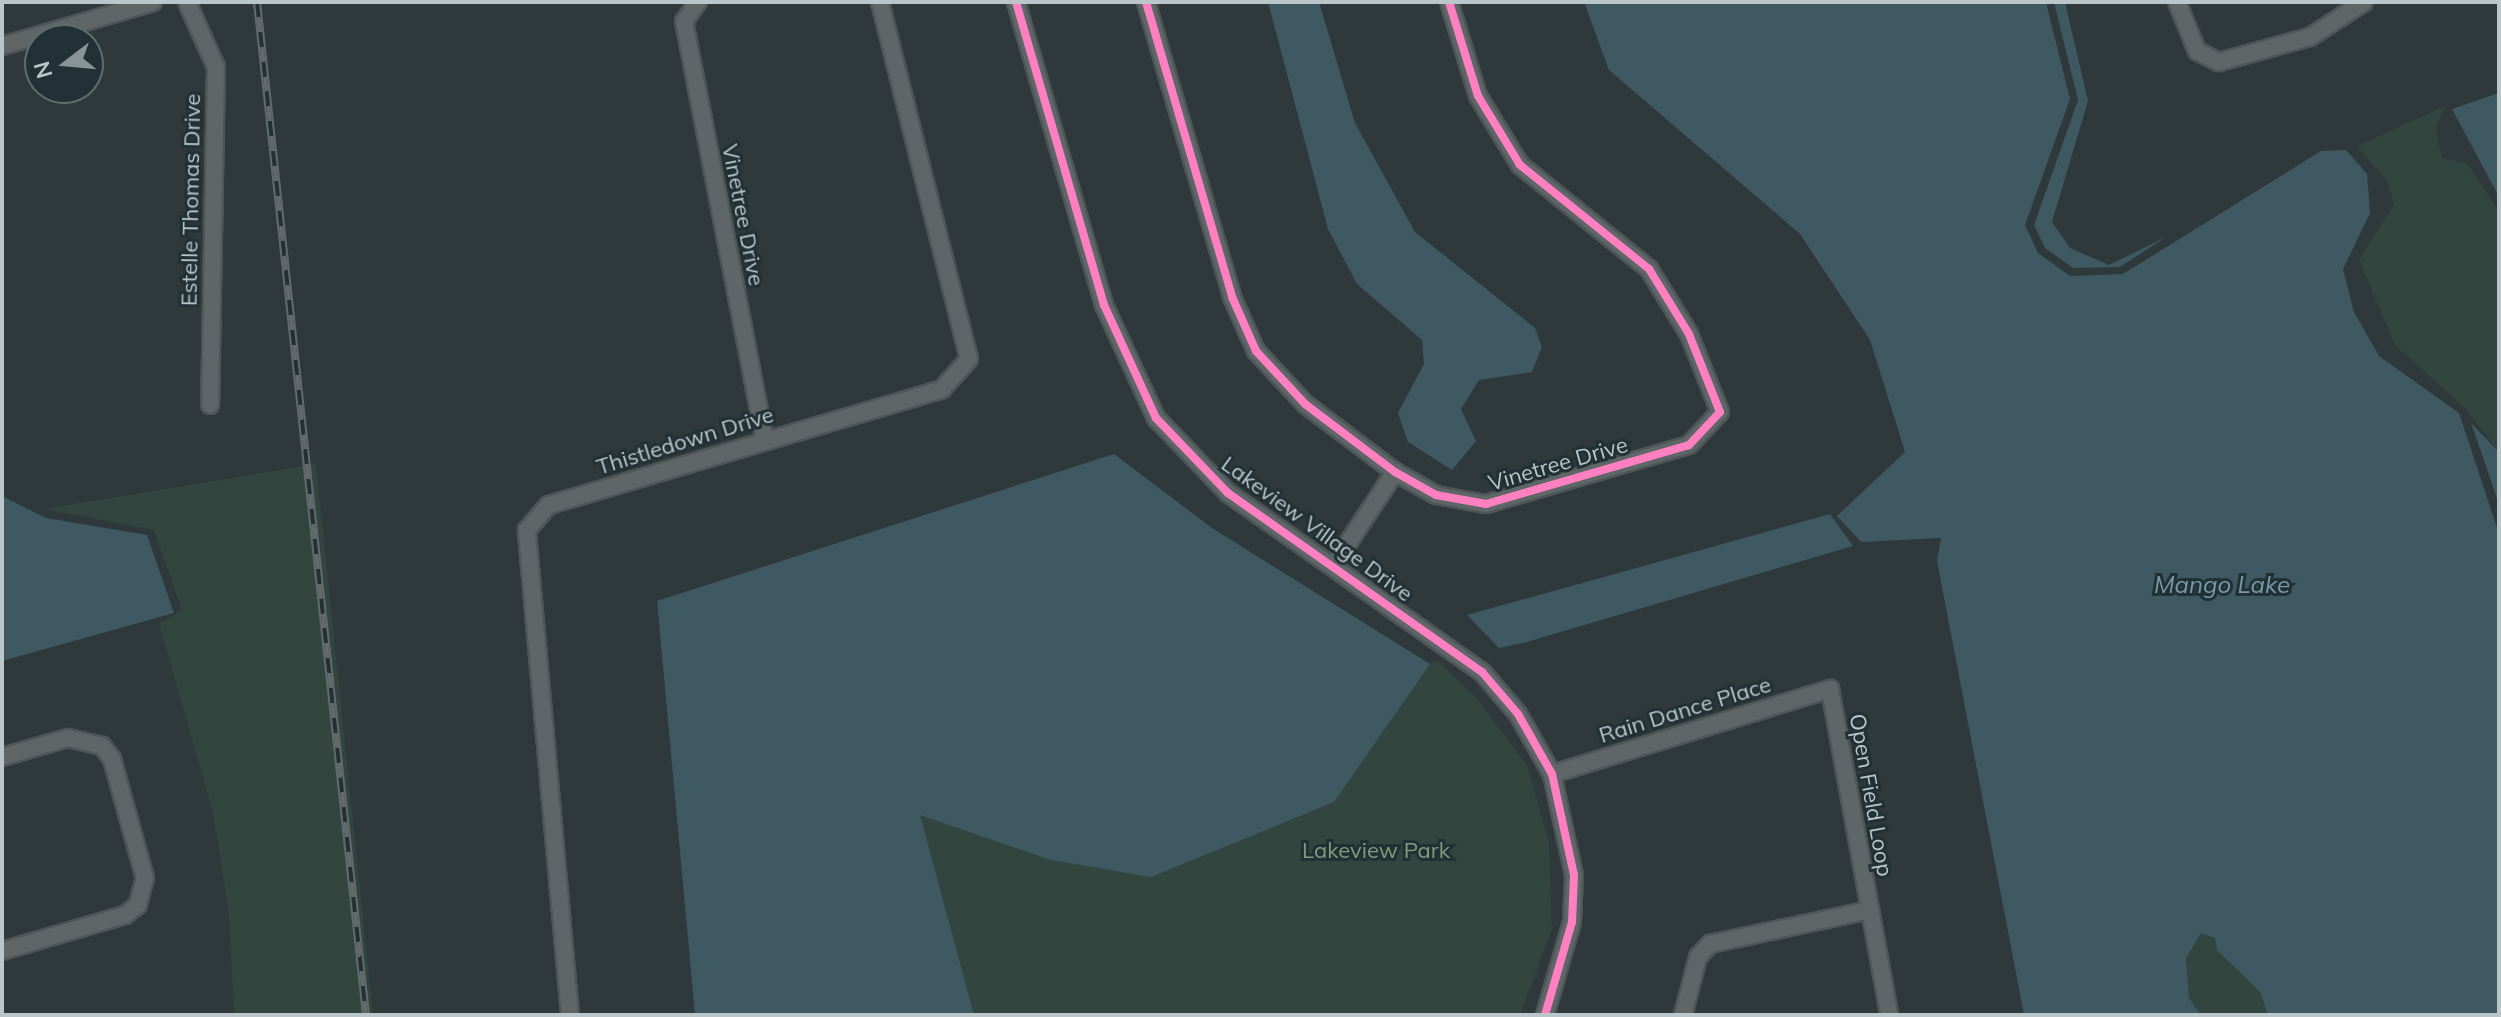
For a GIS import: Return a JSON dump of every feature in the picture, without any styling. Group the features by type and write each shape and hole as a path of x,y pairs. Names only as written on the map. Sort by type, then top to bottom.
{"street":[{"path":"2,46 153,2"},
{"name":"Estelle Thomas Drive","path":"187,2 216,67 210,405"},
{"name":"Vinetree Drive","path":"698,2 684,21 765,440"},
{"name":"Thistledown Drive","path":"570,1015 527,530 549,505 942,389 969,359 880,2"},
{"name":"Lakeview Village Drive","path":"1016,2 1104,305 1156,418 1228,493 1482,672 1518,714 1552,774 1574,875 1572,922 1545,1015"},
{"name":"Vinetree Drive","path":"1146,2 1232,297 1256,351 1305,404 1395,472 1436,495 1486,504 1689,445 1720,412 1689,334 1649,269 1520,165 1478,96 1449,2"},
{"path":"2177,2 2197,51 2219,62 2310,37 2364,2"},
{"path":"1333,566 1395,472"},
{"name":"Rain Dance Place","path":"1552,774 1830,689"},
{"name":"Open Field Loop","path":"1830,689 1889,1015"},
{"path":"2,757 68,738 102,746 112,759 145,878 138,905 125,915 2,951"},
{"name":"Open Field Loop","path":"1683,1015 1698,957 1710,944 1870,910"}],"green space":[{"path":"2445,106 2436,128 2442,158 2467,164 2499,211 2499,452 2466,409 2395,345 2359,260 2394,204 2387,181 2357,146"},
{"path":"316,464 373,1015 234,1015 229,913 213,813 159,624 182,610 154,530 44,509"},
{"name":"Lakeview Park","path":"1438,661 1477,699 1527,765 1549,842 1552,929 1520,1015 974,1015 919,815"},
{"path":"2201,933 2215,938 2217,950 2260,992 2268,1015 2201,1015 2189,998 2186,958"}],"water":[{"path":"1268,2 1319,2 1355,123 1415,232 1535,328 1542,347 1532,372 1479,380 1461,409 1476,441 1452,470 1408,442 1398,413 1424,364 1422,340 1357,284 1328,229"},
{"name":"Mango Lake","path":"1584,2 2046,2 2070,99 2025,225 2038,253 2070,276 2123,274 2321,151 2346,150 2367,174 2370,213 2343,269 2354,312 2379,356 2459,413 2499,534 2499,1015 2268,1015 2260,992 2217,950 2215,938 2201,933 2186,958 2189,998 2201,1015 2024,1015 1937,561 1941,538 1861,542 1837,516 1905,452 1870,340 1800,234 1609,70"},
{"path":"2054,2 2065,2 2088,101 2052,222 2070,248 2109,265 2166,237 2120,267 2073,268 2045,248 2034,225 2078,100"},
{"path":"2499,93 2499,197 2452,109"},
{"path":"2471,423 2499,452 2499,504"},
{"path":"1114,454 1212,528 1430,664 1334,802 1151,877 1051,860 920,815 974,1015 695,1015 657,601"},
{"path":"2,496 46,518 147,535 174,613 2,661"},
{"path":"1830,514 1853,546 1523,643 1499,648 1467,615"}],"railway":[{"path":"257,2 366,1015"}],"cycle path":[{"path":"1016,2 1104,305 1156,418 1228,493 1482,672 1518,714 1552,774 1574,875 1572,922 1545,1015"},
{"path":"1146,2 1232,297 1256,351 1305,404 1395,472 1436,495 1486,504 1689,445 1720,412 1689,334 1649,269 1520,165 1478,96 1449,2"}]}
